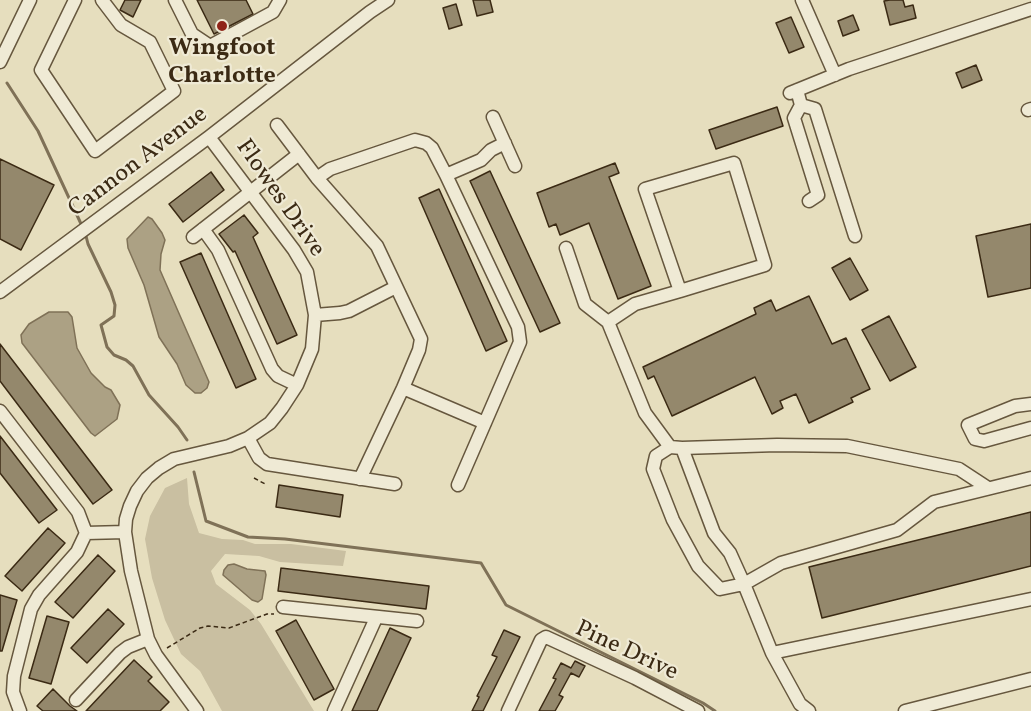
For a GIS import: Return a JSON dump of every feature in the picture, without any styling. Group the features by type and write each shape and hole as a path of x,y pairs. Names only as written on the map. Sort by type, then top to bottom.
{"street":[{"path":"0,62 30,0"},
{"path":"75,0 41,70 96,151 174,92 150,42 121,25 102,0"},
{"path":"175,0 192,34 210,46 273,12 280,0"},
{"name":"Cannon Avenue","path":"0,292 209,137 388,0"},
{"path":"802,0 835,75"},
{"path":"855,236 815,109 801,105 793,92 835,75 1031,9"},
{"path":"801,105 794,118 818,195 809,201"},
{"path":"493,117 515,166"},
{"path":"277,125 317,178 377,246 421,339 419,350 403,388 360,479"},
{"name":"Flowes Drive","path":"194,710 156,655 148,639 130,571 125,532 128,513 137,490 159,468 174,459 229,446 248,438 270,423 297,385 312,349 315,315 307,272 294,250 209,137"},
{"path":"317,178 330,169 415,140 426,143 432,148 446,175 518,327 520,342 458,485"},
{"path":"446,175 481,160 491,150 505,143"},
{"path":"193,237 299,154"},
{"path":"608,322 635,304 680,291 765,265 734,163 645,189 680,291"},
{"path":"203,229 218,250 272,369 278,376 297,385"},
{"path":"566,248 585,304 608,322 645,413 676,447 714,533 730,553 772,653 800,704 809,711"},
{"path":"315,315 340,314 349,311 396,287"},
{"path":"403,388 485,423"},
{"path":"1031,404 1015,406 968,425 975,439 984,441 1031,428"},
{"path":"0,411 78,512 86,533 77,552 39,595 31,609 14,676 13,692 20,711"},
{"path":"248,438 259,458 267,464 395,484"},
{"path":"988,488 959,470 847,446 676,447 656,456 653,469 678,529 698,567 720,589 744,584 781,563 897,530 934,502 1031,478"},
{"path":"86,533 125,532"},
{"path":"772,653 1031,598"},
{"path":"280,610 417,621"},
{"path":"334,711 376,618"},
{"name":"Pine Drive","path":"508,711 541,640 546,637 645,683 698,711"},
{"path":"76,700 120,653 148,639"},
{"path":"905,711 1031,679"}],"path":[{"path":"254,478 267,485"},
{"path":"166,648 200,628 208,626 229,628 280,610"}],"shaded area":[{"path":"148,217 152,219 165,240 160,270 209,382 207,388 201,393 195,393 186,385 177,364 159,337 144,285 128,248 127,239"},
{"path":"49,312 68,312 72,317 77,348 91,373 111,390 120,405 117,419 95,436 22,343 21,335 29,324"},
{"path":"187,478 189,504 199,533 255,544 291,544 346,551 343,566 280,562 259,556 225,554 211,571 216,584 250,610 261,624 314,711 222,711 200,671 181,654 165,620 152,578 145,539 150,516 165,488"},
{"path":"234,564 247,569 265,571 262,599 258,602 252,600 223,575 228,565"}],"building":[{"path":"125,0 141,0 133,17 120,10"},
{"name":"Wingfoot Charlotte","path":"197,0 246,0 253,14 214,34"},
{"path":"473,0 490,0 493,12 477,16"},
{"path":"903,0 905,7 913,5 916,18 890,25 884,1"},
{"path":"456,4 462,25 449,29 443,8"},
{"path":"853,15 859,30 843,36 838,21"},
{"path":"791,17 804,47 789,53 776,23"},
{"path":"976,65 982,80 962,88 956,73"},
{"path":"777,107 783,126 716,149 709,130"},
{"path":"0,159 54,185 21,250 0,239"},
{"path":"615,163 619,173 609,177 651,286 618,299 589,223 560,235 556,224 549,227 537,193"},
{"path":"490,171 560,323 540,332 470,181"},
{"path":"211,172 224,190 183,222 169,204"},
{"path":"439,189 507,341 486,351 419,198"},
{"path":"244,215 258,233 253,237 297,335 277,344 235,251 233,252 219,234"},
{"path":"1031,224 1031,288 988,297 976,236"},
{"path":"201,253 256,379 236,388 180,262"},
{"path":"850,258 868,290 850,300 832,268"},
{"path":"809,296 832,344 846,338 870,389 851,398 853,402 809,423 796,394 780,401 783,408 772,414 755,377 672,416 654,376 648,379 643,367 756,314 754,308 771,300 776,311"},
{"path":"889,316 916,367 890,381 862,330"},
{"path":"0,344 112,490 93,504 0,381"},
{"path":"0,436 57,510 39,523 0,473"},
{"path":"279,485 343,495 340,517 276,507"},
{"path":"1031,512 1031,566 822,618 809,567"},
{"path":"48,528 65,543 22,591 5,576"},
{"path":"98,555 115,571 73,618 55,602"},
{"path":"281,568 429,586 426,609 278,591"},
{"path":"0,595 17,600 2,651 0,651"},
{"path":"108,609 124,624 87,663 71,648"},
{"path":"47,616 69,622 51,684 29,678"},
{"path":"296,620 334,689 314,700 276,631"},
{"path":"390,628 411,638 377,711 352,711"},
{"path":"504,630 520,637 483,711 472,711 497,657 492,655"},
{"path":"134,660 152,677 148,681 169,702 160,711 86,711"},
{"path":"575,661 585,666 579,677 571,673 559,695 563,697 555,711 539,711 556,679 553,678 561,663 571,668"},
{"path":"53,689 77,711 43,711 37,706"}],"waterway":[{"path":"7,83 38,131 82,226"},
{"path":"85,232 115,305 114,316 101,325 107,347 114,355 133,366 149,395 187,440"},
{"path":"194,472 206,521 248,537 285,539 481,563 506,605 715,711"}],"place":[{"name":"Wingfoot Charlotte","path":"222,26"}]}
